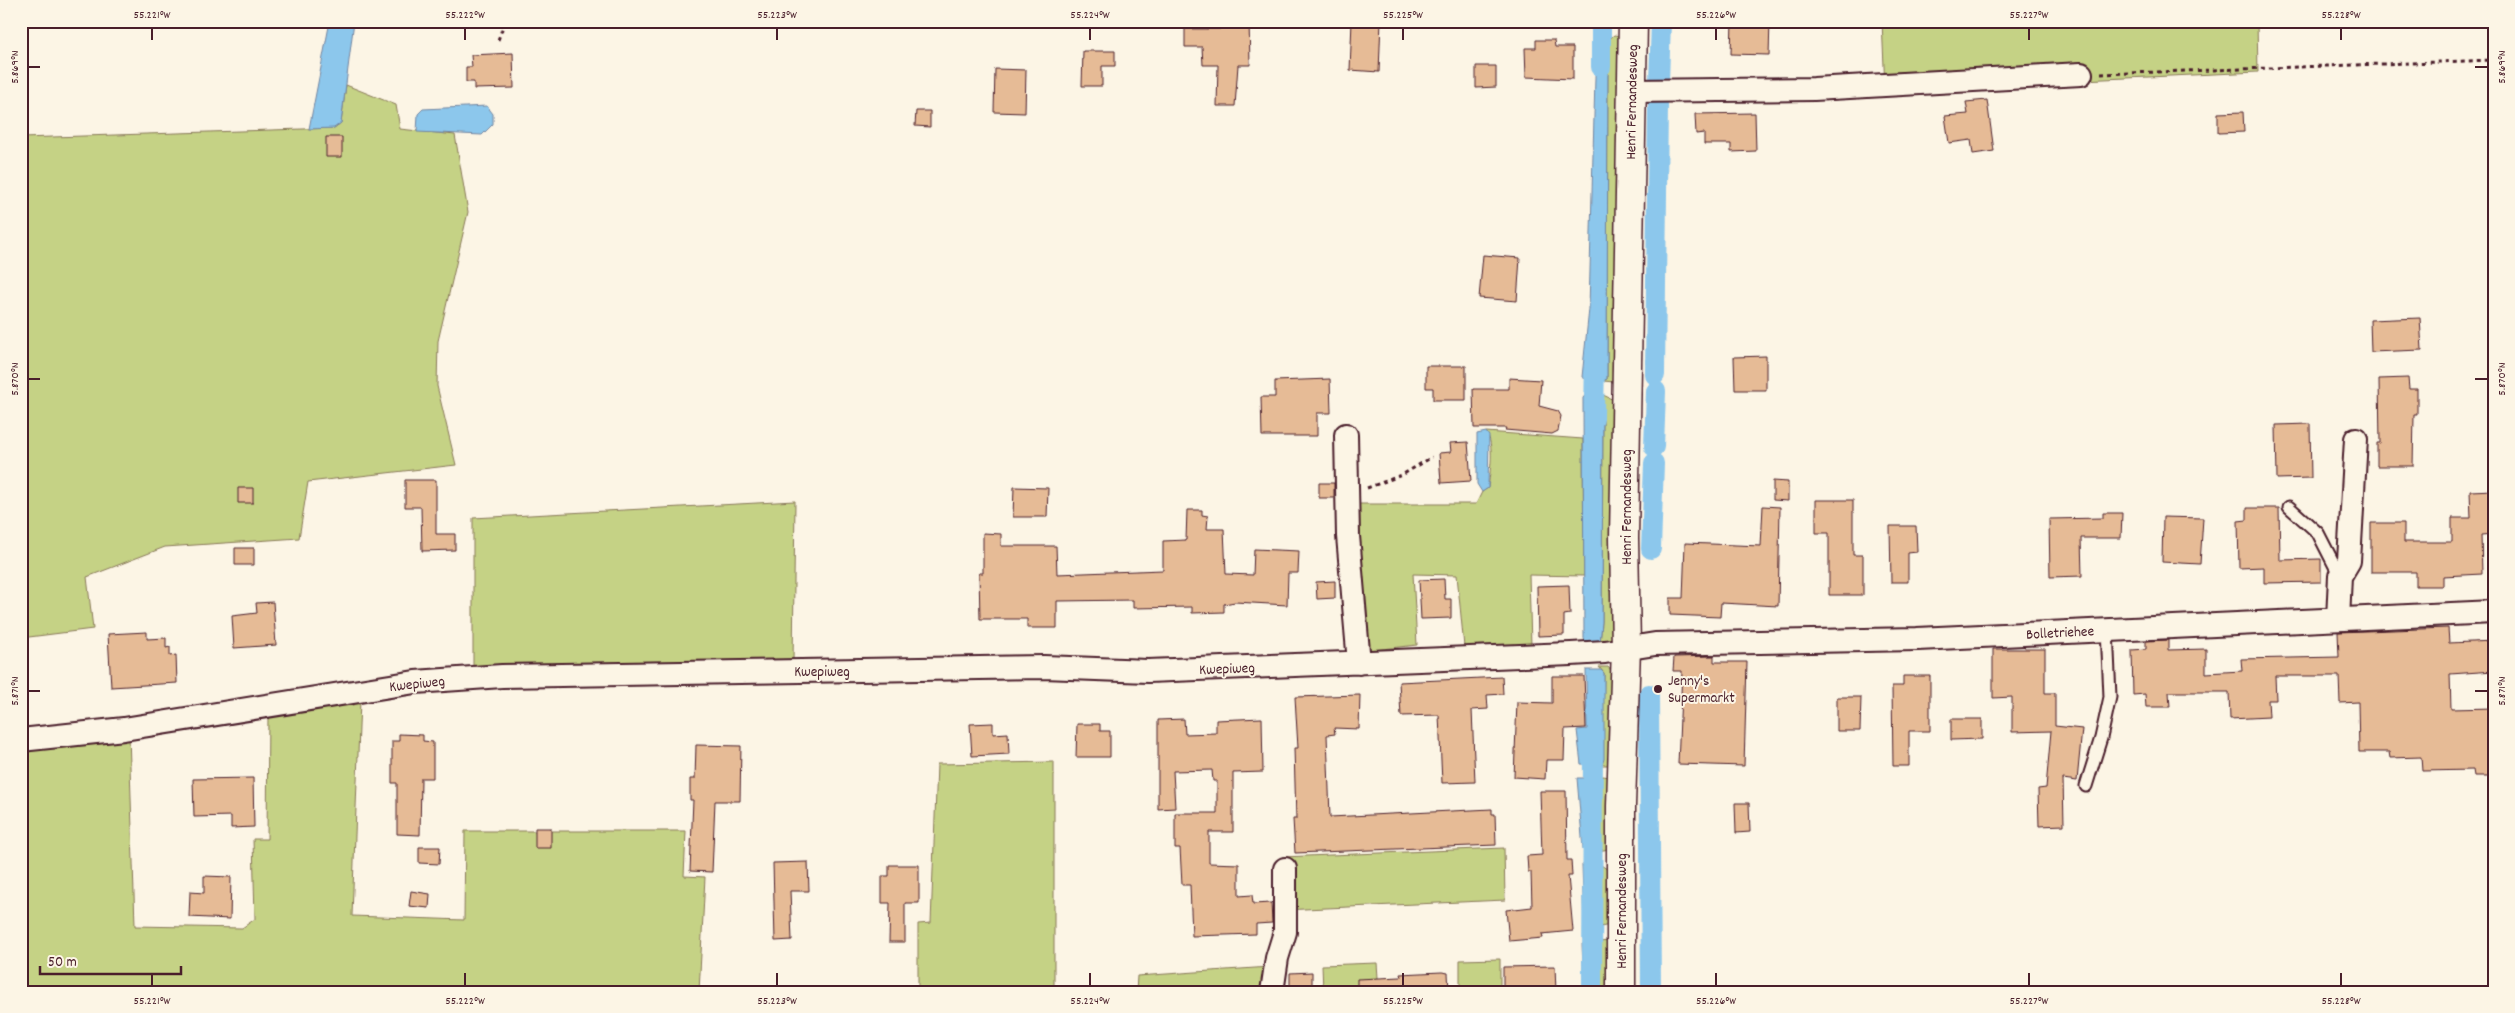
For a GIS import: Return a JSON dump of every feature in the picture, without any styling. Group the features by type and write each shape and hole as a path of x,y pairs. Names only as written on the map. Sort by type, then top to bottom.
{"street":[{"name":"Henri Fernandesweg","path":"1621,992 1621,806 1616,650 1624,538 1632,21"},
{"path":"1631,90 1814,89 2080,74"},
{"path":"1346,435 1348,536 1359,663"},
{"path":"2338,619 2340,576 2349,561 2356,439"},
{"name":"Bolletriehee","path":"1616,650 1655,644 1917,639 2494,612"},
{"name":"Kwepiweg","path":"21,740 124,729 415,682 502,676 1044,668 1148,671 1571,654 1616,650"},
{"path":"1272,992 1277,958 1285,932 1284,869"}],"lane":[{"path":"2289,507 2318,533 2340,576"},
{"path":"2086,786 2102,738 2110,697 2107,629"}],"path":[{"path":"498,40 504,21"},
{"path":"2080,74 2494,60"},
{"path":"1347,492 1382,484 1402,475 1432,457"}],"green space":[{"path":"21,21 110,21 21,25"},
{"path":"1882,21 2257,21 2258,72 1885,89"},
{"path":"1614,35 1620,36 1614,382 1603,381 1607,379 1608,40"},
{"path":"346,85 396,105 400,129 455,135 468,212 438,341 437,386 456,465 308,482 299,538 165,547 87,577 93,629 21,638 21,138 334,128 341,123"},
{"path":"1601,394 1620,403 1614,629 1611,639 1607,644 1600,643 1602,622 1603,396"},
{"path":"1486,432 1583,439 1584,576 1529,575 1531,646 1464,647 1457,575 1413,574 1417,645 1365,651 1353,504 1476,504 1482,492 1488,488 1491,467 1489,437"},
{"path":"795,501 793,662 473,671 473,518"},
{"path":"1599,667 1608,667 1613,673 1611,765 1602,765 1604,673"},
{"path":"360,700 352,916 464,920 465,831 686,831 684,876 705,877 699,992 21,992 21,747 129,734 135,926 242,928 255,919 253,839 267,839 268,714"},
{"path":"1054,762 1054,992 918,992 918,924 931,923 937,764"},
{"path":"1603,776 1610,777 1609,849 1598,851 1599,778"},
{"path":"1504,848 1505,900 1282,910 1282,857"},
{"path":"1601,865 1614,874 1609,925 1601,927 1598,925"},
{"path":"1609,941 1608,992 1599,992 1597,985 1601,960 1599,942"},
{"path":"1500,959 1500,992 1460,992 1460,960"},
{"path":"1377,963 1379,992 1323,992 1322,965"},
{"path":"1285,966 1285,992 1136,992 1137,976"}],"water":[{"path":"330,21 354,21 341,123 334,128 309,129"},
{"path":"1596,39 1608,40 1607,379 1598,381 1582,377 1589,309"},
{"path":"487,106 493,114 493,124 482,135 417,132 418,114 423,109"},
{"path":"1587,393 1603,395 1602,622 1600,643 1585,643 1584,638 1583,398"},
{"path":"1486,432 1489,436 1488,488 1482,492 1477,484 1477,434"},
{"path":"1586,670 1601,670 1604,673 1604,759 1602,765 1581,764 1577,730 1587,729"},
{"path":"1577,778 1599,778 1600,850 1598,851 1585,852 1583,849"},
{"path":"1582,865 1601,865 1599,930 1584,930"},
{"path":"1599,942 1601,960 1597,985 1599,992 1584,992 1582,944"}],"building":[{"path":"1220,21 1249,21 1250,65 1238,65 1235,106 1217,106 1218,65 1203,65 1202,47 1185,47 1185,29 1220,29"},
{"path":"1352,21 1381,21 1379,72 1350,70"},
{"path":"1732,21 1770,21 1769,55 1731,54"},
{"path":"1536,40 1554,40 1555,47 1573,47 1573,79 1526,77 1525,48 1536,48"},
{"path":"1083,51 1115,51 1115,66 1102,66 1102,86 1082,86"},
{"path":"513,53 514,88 474,89 474,82 466,82 466,67 472,67 471,55"},
{"path":"1476,66 1496,66 1496,87 1476,88"},
{"path":"995,69 1026,70 1025,113 994,112"},
{"path":"1987,100 1994,151 1973,154 1971,140 1949,143 1945,116 1968,114 1966,102"},
{"path":"916,111 930,111 930,127 915,126"},
{"path":"2243,112 2244,132 2218,133 2218,113"},
{"path":"1755,113 1756,151 1731,152 1731,144 1704,144 1704,133 1696,134 1695,114"},
{"path":"326,137 342,137 342,157 326,157"},
{"path":"1483,255 1520,258 1517,301 1479,298"},
{"path":"2420,318 2422,350 2371,352 2370,320"},
{"path":"1766,356 1766,390 1735,390 1734,357"},
{"path":"1426,366 1466,366 1466,400 1433,400 1433,388 1426,388"},
{"path":"1509,378 1541,380 1539,406 1558,411 1561,416 1558,431 1552,434 1505,430 1506,428 1474,428 1473,389 1509,389"},
{"path":"2408,378 2409,389 2417,389 2417,415 2414,415 2413,466 2377,466 2377,443 2380,443 2379,379"},
{"path":"1330,379 1331,413 1317,413 1317,436 1262,436 1261,397 1275,397 1275,381"},
{"path":"2310,424 2311,478 2277,479 2276,425"},
{"path":"1468,442 1471,481 1441,483 1439,453 1451,452 1450,443"},
{"path":"405,480 436,480 436,534 455,534 455,550 422,551 421,507 405,507"},
{"path":"1773,481 1788,482 1788,501 1773,500"},
{"path":"1319,483 1334,483 1334,498 1319,498"},
{"path":"1014,487 1048,488 1047,517 1013,517"},
{"path":"238,488 253,488 253,503 238,503"},
{"path":"2494,490 2494,534 2481,535 2482,574 2443,576 2443,586 2416,586 2416,572 2371,572 2371,523 2404,523 2404,542 2452,542 2452,518 2471,518 2470,491"},
{"path":"1816,500 1853,500 1853,555 1863,555 1863,595 1829,595 1829,533 1816,533"},
{"path":"1763,506 1780,507 1778,606 1721,603 1720,617 1670,615 1670,598 1683,598 1685,543 1761,546"},
{"path":"2247,508 2279,508 2280,560 2321,559 2321,582 2264,583 2264,567 2239,568 2238,521 2247,520"},
{"path":"1187,510 1202,510 1202,515 1208,516 1207,529 1224,529 1226,574 1253,575 1254,549 1299,551 1298,573 1288,573 1287,605 1235,602 1224,604 1224,612 1192,613 1192,607 1133,608 1133,600 1057,601 1057,628 1027,628 1027,619 980,619 979,573 983,573 983,533 1001,534 1001,546 1056,546 1057,574 1163,570 1163,541 1186,540"},
{"path":"2103,513 2122,513 2121,538 2081,538 2082,576 2050,577 2049,519 2103,518"},
{"path":"2163,517 2203,518 2200,564 2162,562"},
{"path":"1890,526 1916,526 1917,552 1908,553 1908,582 1891,582"},
{"path":"235,548 254,548 254,565 235,565"},
{"path":"1444,579 1445,599 1451,599 1451,618 1421,619 1419,580"},
{"path":"1335,581 1335,598 1317,599 1316,582"},
{"path":"1569,585 1570,614 1564,615 1564,635 1538,636 1537,586"},
{"path":"273,602 276,645 234,648 232,616 257,613 256,603"},
{"path":"2448,628 2449,643 2494,641 2494,671 2450,674 2451,709 2494,708 2494,737 2492,737 2493,776 2474,776 2473,770 2422,771 2421,757 2390,758 2389,752 2359,752 2358,702 2340,703 2339,676 2275,676 2276,700 2268,700 2269,717 2230,719 2229,692 2169,692 2170,707 2146,707 2145,694 2133,695 2132,650 2146,649 2146,641 2168,640 2168,650 2206,649 2206,673 2242,671 2241,659 2339,657 2338,632"},
{"path":"147,632 147,639 166,638 166,648 170,647 170,656 176,655 177,683 111,687 108,634"},
{"path":"1993,649 2045,649 2045,693 2055,693 2055,726 2082,729 2077,781 2063,779 2064,825 2039,826 2038,789 2046,788 2051,731 2012,732 2012,697 1993,698"},
{"path":"1714,656 1714,662 1747,662 1744,766 1678,764 1682,671 1673,671 1674,657"},
{"path":"1552,676 1584,676 1586,728 1565,729 1564,760 1546,760 1545,779 1514,777 1517,702 1552,703"},
{"path":"1903,676 1930,676 1930,731 1909,731 1909,766 1893,766 1892,686 1903,686"},
{"path":"1502,677 1503,694 1487,695 1488,709 1472,710 1475,782 1442,783 1439,715 1401,716 1399,682"},
{"path":"1360,695 1359,729 1334,728 1335,734 1327,735 1330,817 1492,809 1492,814 1495,814 1496,845 1295,853 1293,819 1296,819 1294,748 1298,748 1295,697"},
{"path":"1837,697 1861,697 1860,731 1837,731"},
{"path":"1262,718 1263,772 1233,773 1233,832 1209,832 1209,863 1239,864 1239,896 1252,895 1253,904 1271,903 1272,923 1256,924 1256,934 1192,936 1190,885 1182,885 1180,848 1175,848 1175,813 1217,813 1217,781 1213,781 1212,770 1173,771 1175,808 1158,809 1158,720 1184,719 1185,734 1216,733 1216,720"},
{"path":"1951,719 1982,719 1982,739 1951,740"},
{"path":"993,723 993,734 1008,733 1009,754 972,756 970,724"},
{"path":"1077,724 1100,724 1100,731 1110,731 1110,757 1076,757"},
{"path":"399,734 423,735 423,741 433,742 433,778 421,778 420,835 397,834 397,783 392,783 392,741 399,741"},
{"path":"696,745 741,746 740,801 715,801 712,872 690,871 693,800 690,800 690,779 695,779"},
{"path":"253,778 254,827 231,828 231,816 194,817 193,779"},
{"path":"1540,791 1566,791 1567,860 1571,860 1572,876 1568,876 1573,931 1542,934 1543,938 1509,941 1506,910 1532,907 1531,872 1528,872 1527,856 1542,855"},
{"path":"1735,803 1749,803 1750,832 1736,833"},
{"path":"535,828 551,828 551,848 535,848"},
{"path":"419,847 440,847 439,864 419,863"},
{"path":"808,862 809,891 790,891 792,940 775,941 773,863"},
{"path":"889,865 919,865 919,903 905,903 905,942 889,942 890,903 882,903 882,876 889,876"},
{"path":"204,876 231,877 230,919 189,917 190,892 204,893"},
{"path":"411,891 430,894 429,908 409,906"},
{"path":"1555,966 1556,992 1503,992 1503,967"},
{"path":"1312,972 1312,992 1290,992 1290,973"},
{"path":"1448,973 1449,992 1357,992 1357,979 1401,977 1400,974"}],"waterway":[{"path":"1601,21 1601,67"},
{"path":"1659,82 1661,21"},
{"path":"1655,375 1658,104"},
{"path":"1594,419 1595,353"},
{"path":"1654,447 1656,391"},
{"path":"1651,549 1654,463"},
{"path":"1649,694 1651,992"},
{"path":"1592,992 1593,738"}],"place":[{"name":"Jenny's Supermarkt","path":"1658,689"}]}
